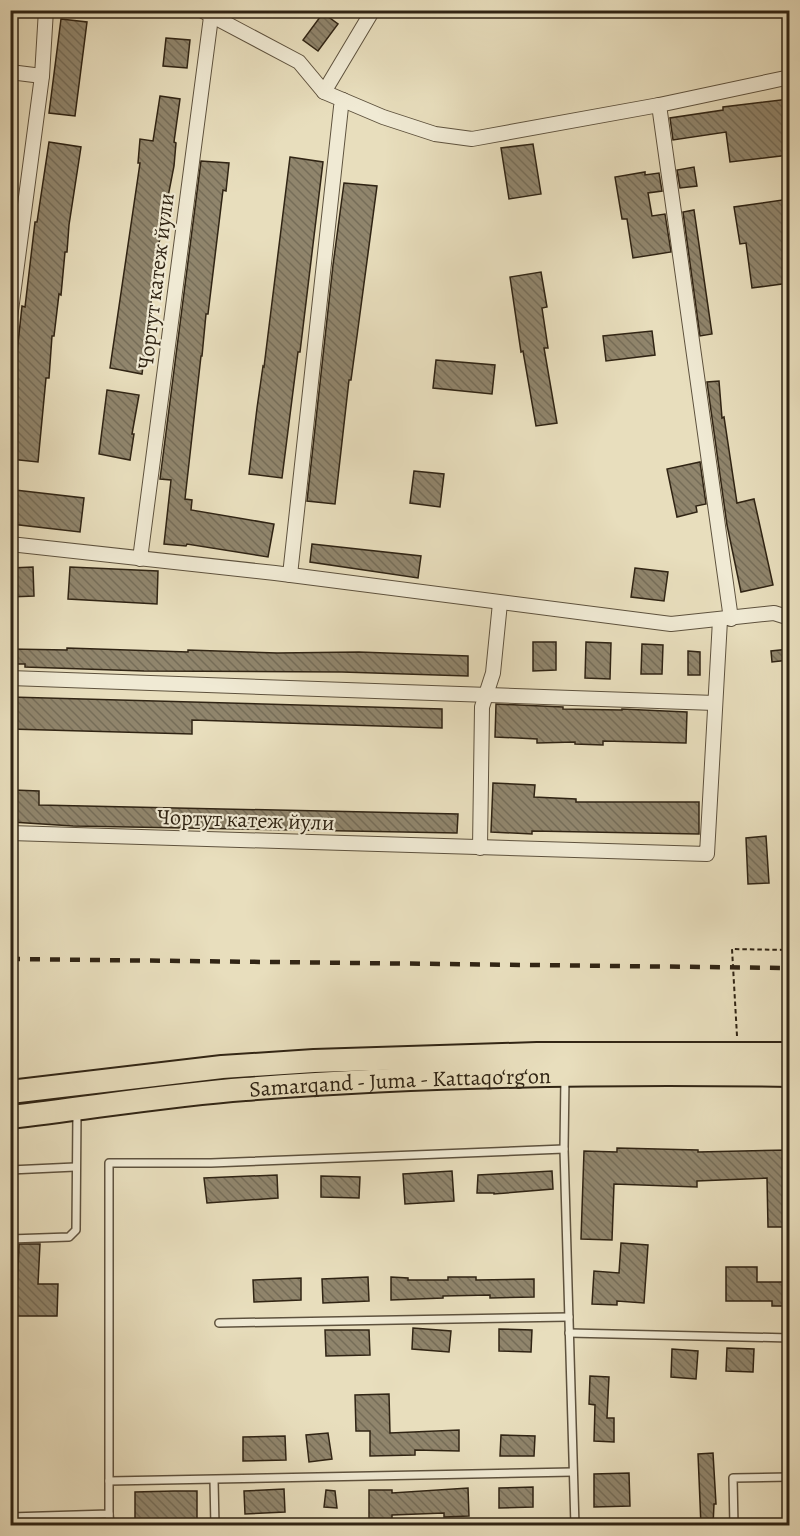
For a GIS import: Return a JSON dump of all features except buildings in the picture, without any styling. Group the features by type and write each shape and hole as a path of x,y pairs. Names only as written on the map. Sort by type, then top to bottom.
{"main road":[{"name":"Samarqand - Juma - Kattaqo‘rg‘on","path":"10,1092 222,1067 537,1054 738,1053 789,1075"},
{"name":"Samarqand - Juma - Kattaqo‘rg‘on","path":"10,1117 244,1089 765,1064 789,1054"}],"street":[{"path":"10,318 17,230 42,76 46,10"},
{"path":"324,92 373,10"},
{"path":"209,13 299,62 324,92 383,117 435,134 472,139 658,105 789,77"},
{"name":"Чортут катеж йули","path":"140,559 209,13"},
{"path":"10,72 42,76"},
{"path":"290,575 340,107 343,100"},
{"name":"Чортут катеж йули","path":"10,833 707,854 715,703 725,619 658,105"},
{"path":"10,544 290,575 671,624 774,613 789,618"},
{"path":"480,848 482,707 493,673 500,603"},
{"path":"10,678 715,703"}],"lane":[{"path":"565,1075 564,1149 575,1526"},
{"path":"10,1239 69,1237 76,1230 77,1109"},
{"path":"110,1526 110,1163 211,1163 564,1149"},
{"path":"10,1170 75,1167"},
{"path":"219,1323 569,1317"},
{"path":"569,1333 789,1338"},
{"path":"109,1481 573,1472"},
{"path":"734,1526 733,1478 789,1477"},
{"path":"214,1480 215,1526"},
{"path":"10,1517 109,1514"}],"path":[{"path":"738,1053 732,950 789,950"}],"railway":[{"path":"10,959 790,968"}]}
